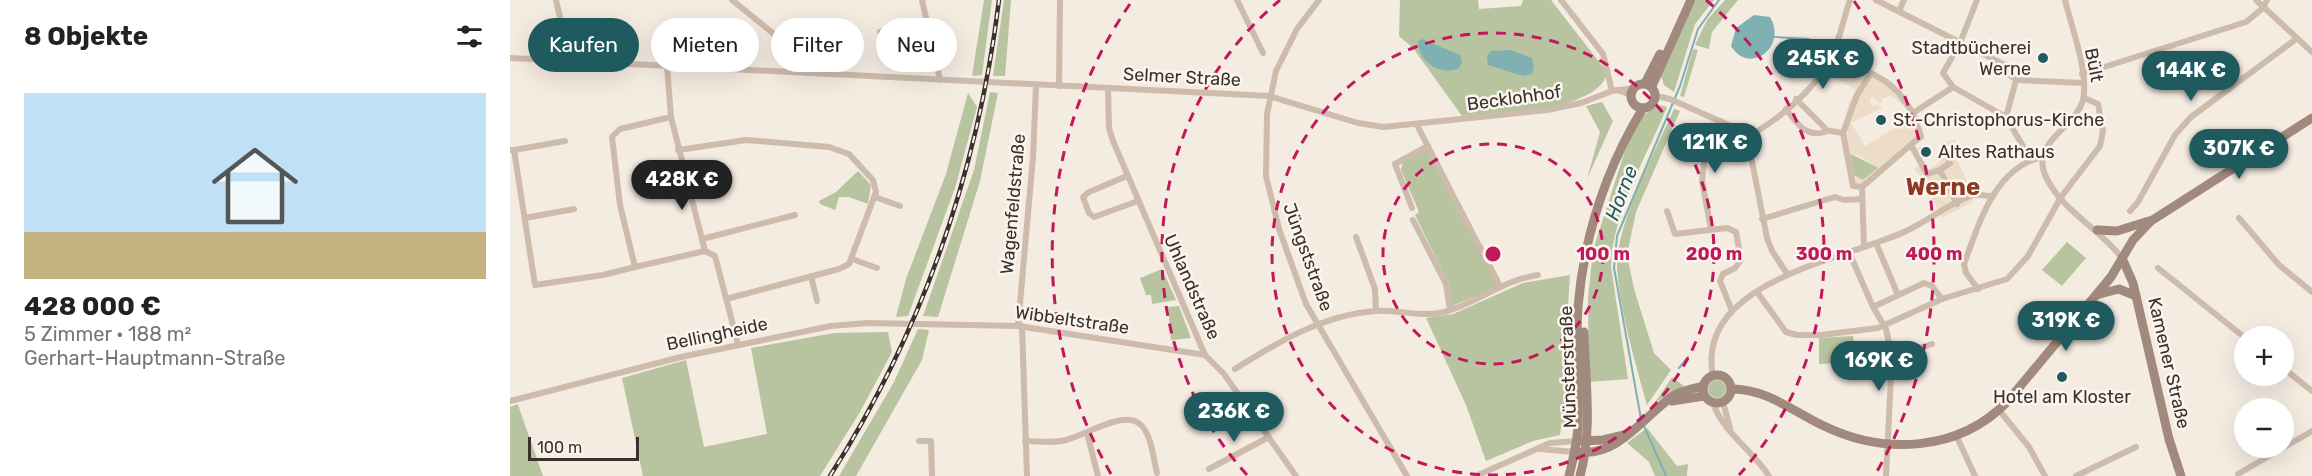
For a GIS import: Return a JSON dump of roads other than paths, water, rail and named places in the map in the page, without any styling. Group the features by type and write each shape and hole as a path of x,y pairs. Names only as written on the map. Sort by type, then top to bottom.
{"main road":[{"path":"1648,85 1686,0"},
{"path":"1648,85 1656,96 1652,105 1639,106 1632,91 1648,85 1691,0"},
{"name":"Münsterstraße","path":"1580,476 1585,453 1581,441 1578,308 1582,280 1598,201 1639,106"},
{"path":"1732,389 1752,391 1767,396 1857,440 1886,445 1927,443 1956,435 1999,410 2096,295 2136,236 2151,221 2312,118"},
{"path":"2097,230 2121,231 2151,221"},
{"name":"Kamener Straße","path":"2122,258 2136,296 2169,439 2181,476"},
{"path":"2096,295 2119,290 2136,296"},
{"path":"1574,452 1585,453 1612,447 1630,431 1666,402 1680,392 1703,386 1713,376 1726,378 1732,389 1729,397 1718,403 1704,396 1666,402"},
{"path":"1703,386 1704,396"},
{"path":"1569,476 1574,452 1581,441 1603,440 1630,431"}],"street":[{"path":"556,0 560,18"},
{"path":"732,0 801,57 806,73"},
{"path":"922,0 926,18"},
{"path":"1059,86 1060,0"},
{"path":"1237,0 1263,53"},
{"name":"Jüngststraße","path":"1319,0 1303,18 1288,43 1269,96 1266,176 1295,276 1317,324 1407,476"},
{"path":"1562,0 1603,54 1614,90"},
{"path":"1747,137 1786,109 1829,62 1850,0"},
{"path":"1876,0 2007,66 2006,72 2016,80 2084,83"},
{"path":"1899,11 1904,0"},
{"path":"1977,0 1960,43 1942,73 1953,87 2006,117 2031,160"},
{"name":"Bült","path":"2042,157 2047,145 2078,112 2084,98 2084,83 2065,0"},
{"path":"2256,0 2312,52"},
{"path":"2082,74 2247,22 2263,8 2267,0"},
{"path":"2130,211 2138,202 2175,135 2191,117 2273,59 2296,39"},
{"path":"1848,46 1861,68 1871,73 1899,93 1912,113 1921,138 1862,186 1853,186 1843,133 1857,94 1871,73"},
{"name":"Selmer Straße","path":"510,58 528,59"},
{"name":"Selmer Straße","path":"759,71 1269,96"},
{"path":"668,72 671,117 705,251"},
{"path":"938,72 940,80"},
{"path":"2006,117 2016,80"},
{"name":"Wagenfeldstraße","path":"1027,476 1020,326 1036,86"},
{"path":"1912,113 1953,87"},
{"name":"Uhlandstraße","path":"1108,88 1109,128 1127,176 1205,355 1224,374 1296,476"},
{"name":"Becklohhof","path":"1269,96 1358,123 1384,127 1561,108 1614,90 1632,91"},
{"path":"1656,96 1670,99 1739,129 1747,137 1762,219 1772,251 1788,275"},
{"path":"1758,292 1779,324 1791,334 1854,333 1884,326 1942,299 2007,279 2028,256 2061,198 2092,158 2103,138 2098,104 2084,98"},
{"path":"1796,99 1826,130 1843,133"},
{"path":"1786,109 1807,133 1819,134 1826,130"},
{"path":"635,267 620,205 612,137 620,129 671,117"},
{"path":"1712,229 1702,181 1704,162 1721,121"},
{"path":"1417,125 1500,286"},
{"path":"678,150 746,140 838,149 849,154 873,180 875,197 852,259 844,267 726,299"},
{"path":"565,141 512,150 535,285 603,275 705,251 715,256 738,345"},
{"path":"1911,145 1927,174 1941,170 1950,163 1945,147"},
{"path":"1413,208 1395,164 1428,146"},
{"path":"1978,289 1966,273 1964,264 1991,196 2031,160 2042,157 2047,180 2061,198 2097,230 2122,258"},
{"path":"1941,170 1957,204"},
{"path":"1127,176 1089,192 1083,197 1083,202 1094,217 1138,201"},
{"path":"1862,186 1864,247"},
{"path":"1713,376 1710,360 1712,344 1723,320 1758,292 1788,275 1904,232 1974,195 1991,196"},
{"path":"875,197 900,206"},
{"path":"1762,219 1835,197 1844,200 1862,199"},
{"path":"525,218 574,209"},
{"path":"1667,211 1674,234 1731,228 1736,232 1741,260 1736,267 1723,274 1720,281 1732,311"},
{"path":"702,239 795,214"},
{"path":"2239,218 2279,265 2312,292"},
{"path":"1413,220 1446,284 1450,310"},
{"path":"1356,237 1375,289 1376,310"},
{"path":"1876,243 1899,296"},
{"path":"1849,252 1873,307 1884,326 1892,357 1886,476"},
{"path":"852,259 877,268"},
{"path":"2158,268 2234,329"},
{"path":"1235,369 1317,324 1376,310 1430,314 1450,310 1500,286 1538,275"},
{"path":"811,276 818,301"},
{"path":"1873,307 1927,284 1942,299"},
{"name":"Wibbeltstraße","path":"934,323 1020,326 1205,355"},
{"name":"Bellingheide","path":"510,401 681,357 831,326 934,323"},
{"path":"1892,357 1932,344"},
{"path":"2294,377 2312,391"},
{"path":"1718,403 1722,421 1769,476"},
{"path":"1999,410 2029,447 2046,476"},
{"path":"1025,441 1062,441 1123,420 1139,423 1148,435 1157,473"},
{"path":"2238,474 2312,431"},
{"path":"1087,433 1098,476"},
{"path":"1956,435 1975,476"},
{"path":"1209,470 1269,437"},
{"path":"919,441 931,441 932,476"},
{"path":"1476,476 1550,443 1581,441"},
{"path":"2076,476 2136,447"},
{"path":"1537,449 1574,452"}],"water":[{"path":"1754,15 1770,17 1774,28 1774,38 1764,54 1756,58 1747,58 1739,55 1731,46 1736,28"},
{"path":"1422,39 1460,55 1462,62 1459,68 1445,71 1432,66 1419,49 1418,41"},
{"path":"1511,50 1532,58 1534,67 1532,74 1523,76 1488,65 1487,57 1491,51"}],"waterway":[{"name":"Horne","path":"1641,419 1614,268 1617,236 1680,86 1698,29 1719,0"},
{"path":"1775,37 1809,39"},
{"path":"1679,368 1688,357"},
{"name":"Horne","path":"1643,424 1666,476"}],"railway":[{"path":"830,476 893,364 919,306 941,247 961,187 977,126 990,64 999,0"}],"place":[{"name":"Stadtbücherei Werne","path":"2043,58"},
{"name":"St.-Christophorus-Kirche","path":"1881,120"},
{"name":"Altes Rathaus","path":"1926,152"},
{"name":"Hotel am Kloster","path":"2062,377"}],"district":[{"name":"Werne","path":"1943,187"}]}
